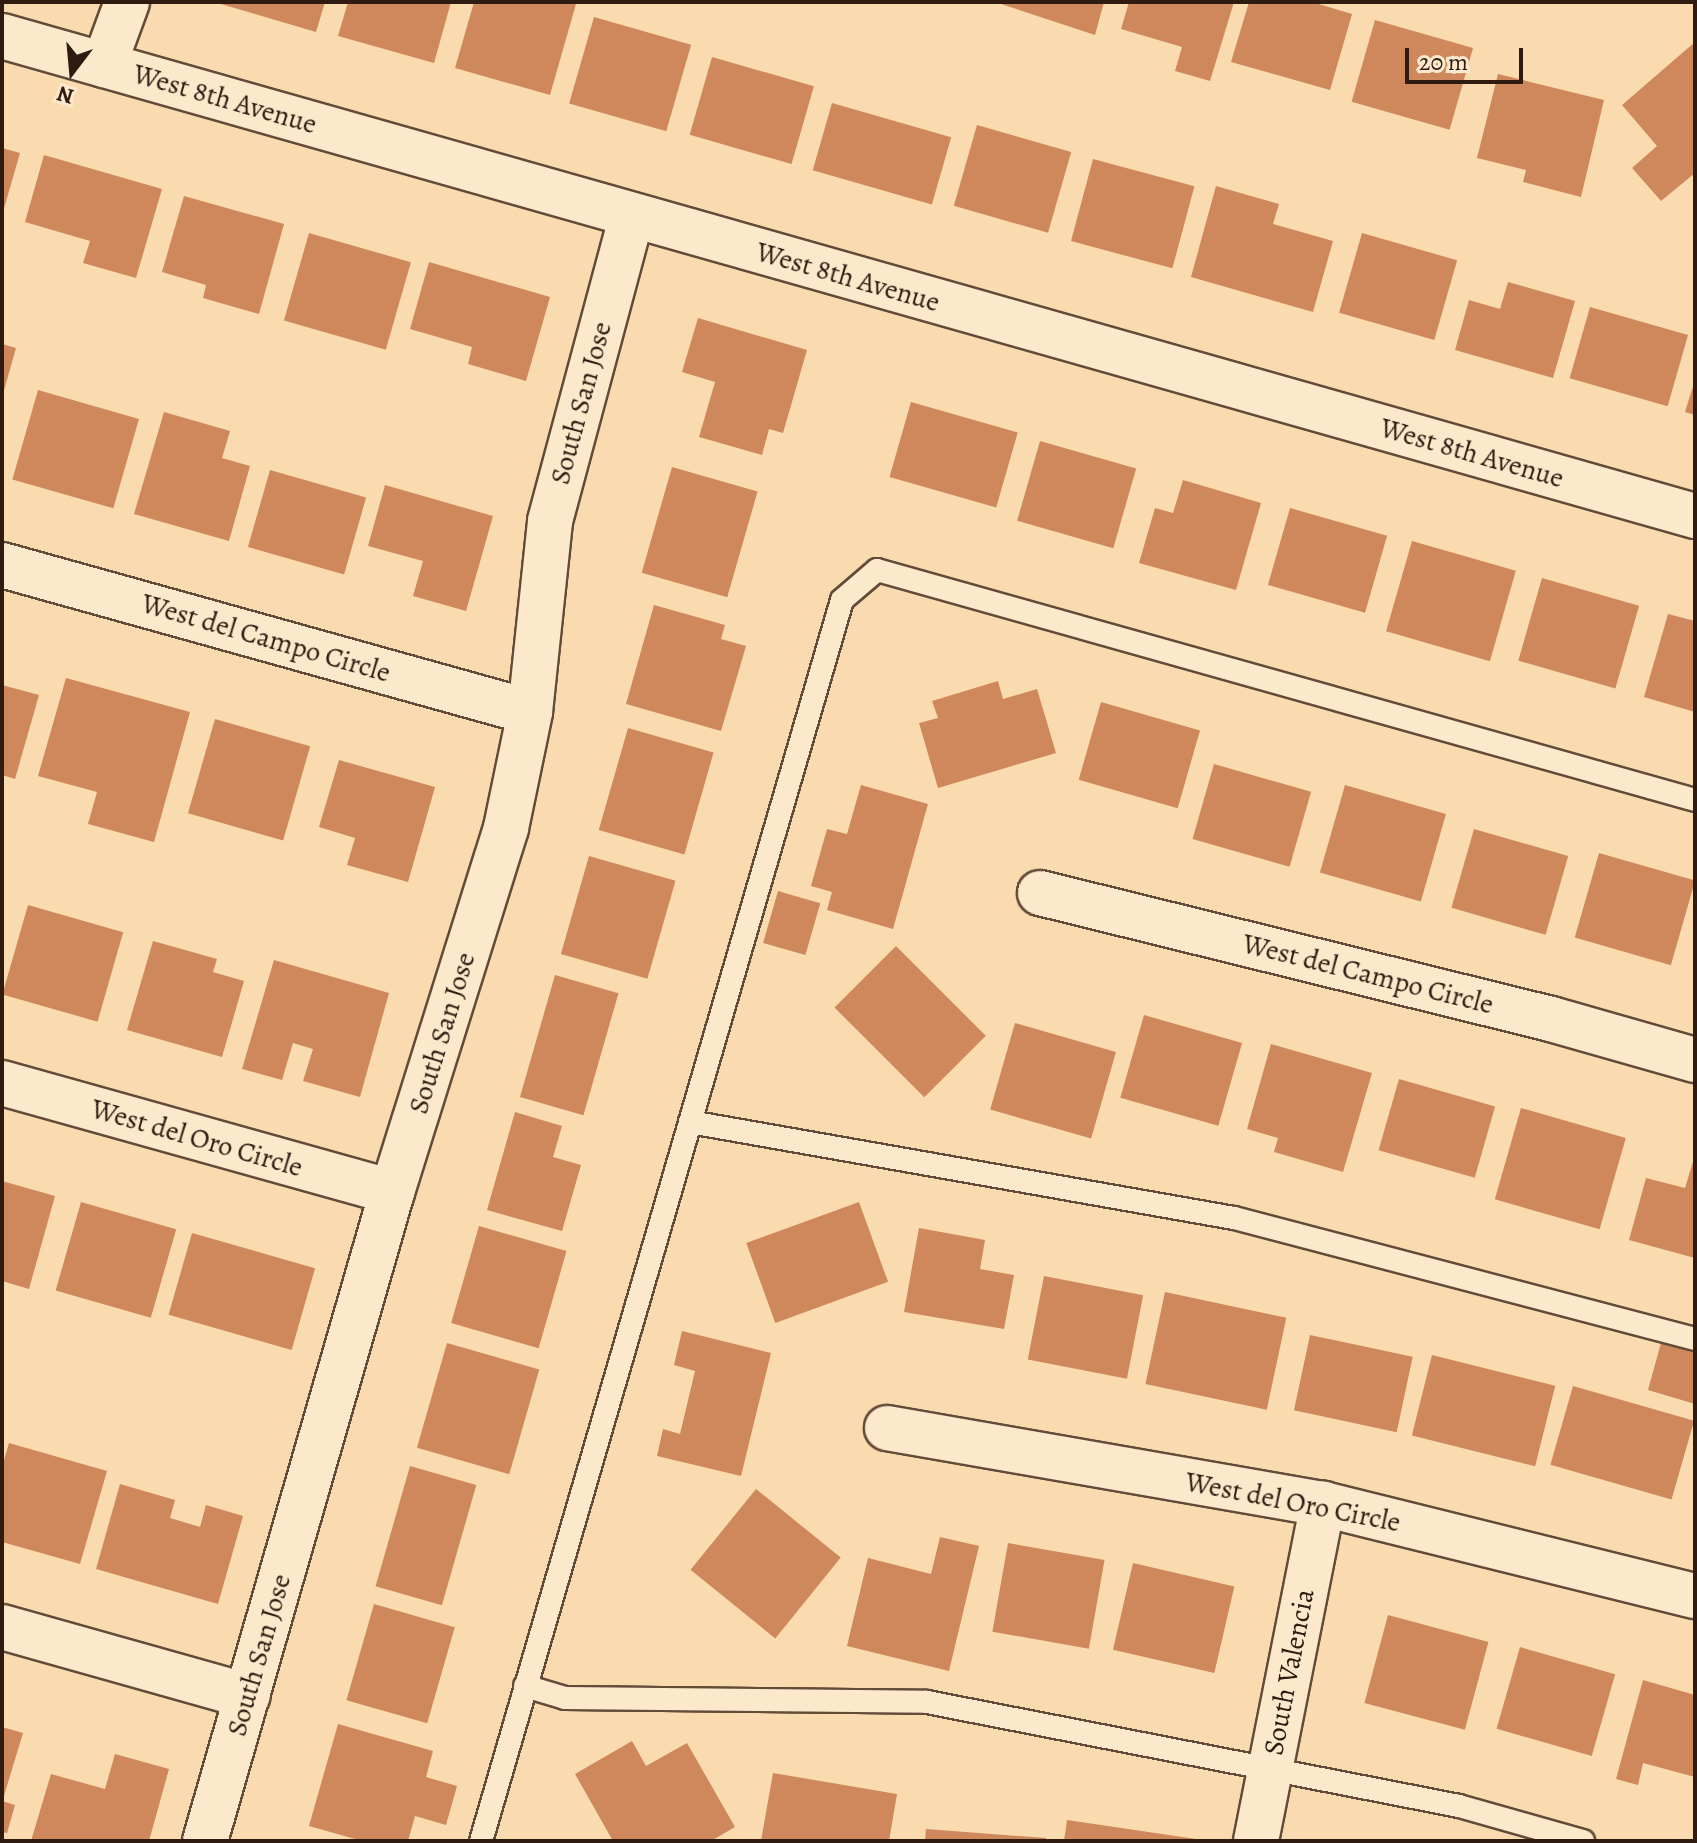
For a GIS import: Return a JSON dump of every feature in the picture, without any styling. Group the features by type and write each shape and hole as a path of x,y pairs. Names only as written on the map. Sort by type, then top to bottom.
{"street":[{"path":"104,65 127,2"},
{"name":"West 8th Avenue","path":"2,36 1695,516"},
{"name":"South San Jose","path":"205,1841 392,1192 506,828 530,712 550,521 632,216"},
{"name":"West del Campo Circle","path":"2,565 530,712"},
{"name":"West del Campo Circle","path":"1040,893 1551,1019 1695,1060"},
{"name":"West del Oro Circle","path":"2,1083 392,1192"},
{"name":"West del Oro Circle","path":"887,1428 1323,1504 1695,1596"},
{"name":"South Valencia","path":"1256,1841 1323,1504"},
{"path":"2,1627 248,1696"}],"lane":[{"path":"481,1841 842,600 877,570 1695,800"},
{"path":"690,1122 1234,1218 1695,1339"},
{"path":"525,1686 565,1698 927,1702 1270,1772 1459,1806 1583,1841"}],"building":[{"path":"214,2 325,2 316,32"},
{"path":"348,2 451,2 434,63 338,36"},
{"path":"474,2 576,4 550,95 455,68"},
{"path":"995,2 1104,2 1095,35"},
{"path":"1129,2 1234,2 1210,81 1175,71 1182,47 1121,29"},
{"path":"1249,2 1312,2 1352,14 1330,90 1231,62"},
{"path":"594,17 691,45 666,131 569,104"},
{"path":"1375,20 1473,48 1450,130 1352,102"},
{"path":"1695,42 1695,173 1661,201 1632,168 1657,146 1622,105"},
{"path":"712,57 814,86 792,164 690,135"},
{"path":"1498,74 1604,100 1581,197 1523,182 1526,170 1477,158"},
{"path":"832,103 951,137 932,204 813,170"},
{"path":"977,125 1071,152 1048,233 954,206"},
{"path":"2,148 20,153 3,212 2,212"},
{"path":"44,155 162,189 136,278 83,263 90,241 25,222"},
{"path":"1093,159 1194,186 1172,268 1071,241"},
{"path":"1216,186 1279,204 1273,224 1333,241 1313,312 1191,277"},
{"path":"184,196 284,224 259,314 203,298 206,285 162,272"},
{"path":"309,233 411,262 386,350 284,320"},
{"path":"1362,233 1457,260 1434,340 1339,313"},
{"path":"429,262 550,297 526,381 468,364 472,347 410,329"},
{"path":"1508,282 1575,301 1553,378 1455,350 1469,300 1500,309"},
{"path":"1590,307 1688,335 1668,406 1570,378"},
{"path":"698,318 807,350 783,433 769,429 762,455 699,437 715,382 682,372"},
{"path":"2,344 16,348 3,394 2,394"},
{"path":"1695,380 1695,415 1685,412"},
{"path":"38,390 139,419 113,508 12,479"},
{"path":"911,402 1018,433 996,508 890,477"},
{"path":"164,412 230,431 222,458 250,466 229,541 134,514"},
{"path":"1040,441 1136,469 1113,548 1017,521"},
{"path":"672,467 758,492 727,597 642,573"},
{"path":"270,470 366,498 344,574 248,547"},
{"path":"1183,480 1261,503 1236,590 1139,563 1155,508 1173,513"},
{"path":"385,485 493,516 466,611 413,596 423,561 368,546"},
{"path":"1290,508 1387,536 1365,613 1268,585"},
{"path":"1412,541 1516,571 1490,661 1386,631"},
{"path":"1542,578 1639,606 1615,689 1518,661"},
{"path":"654,605 725,625 721,639 746,646 721,731 626,704"},
{"path":"1668,614 1695,621 1695,712 1644,697"},
{"path":"66,678 190,712 154,842 88,824 97,792 38,776"},
{"path":"998,681 1003,699 1037,689 1056,753 938,788 919,723 938,718 932,701"},
{"path":"2,685 39,695 15,779 2,775"},
{"path":"1101,702 1200,730 1178,808 1079,780"},
{"path":"215,719 310,746 283,840 188,813"},
{"path":"628,728 714,753 684,854 599,830"},
{"path":"339,760 435,787 408,882 347,865 355,838 319,827"},
{"path":"1214,764 1311,792 1290,867 1193,839"},
{"path":"861,785 928,804 893,929 827,910 832,892 811,886 827,829 847,834"},
{"path":"1345,785 1446,814 1421,901 1320,872"},
{"path":"1474,829 1568,856 1546,935 1451,908"},
{"path":"1599,853 1695,881 1671,965 1575,938"},
{"path":"589,856 676,881 647,979 561,954"},
{"path":"778,891 820,903 805,955 763,943"},
{"path":"28,905 123,932 98,1022 2,994"},
{"path":"153,941 217,959 213,972 244,981 222,1057 127,1030"},
{"path":"896,946 986,1036 924,1097 834,1008"},
{"path":"274,960 389,993 360,1097 303,1081 313,1049 293,1043 282,1080 242,1069"},
{"path":"555,975 618,993 583,1115 520,1097"},
{"path":"1144,1015 1242,1043 1218,1126 1120,1098"},
{"path":"1015,1023 1116,1052 1091,1138 990,1110"},
{"path":"1271,1044 1372,1073 1343,1172 1274,1152 1278,1138 1247,1129"},
{"path":"1399,1079 1495,1107 1475,1178 1379,1150"},
{"path":"1521,1108 1626,1138 1600,1229 1495,1199"},
{"path":"515,1112 562,1126 553,1157 581,1165 562,1231 487,1210"},
{"path":"1695,1155 1695,1258 1629,1240 1646,1178 1685,1188"},
{"path":"2,1181 55,1196 29,1289 2,1281"},
{"path":"81,1202 176,1229 151,1318 56,1290"},
{"path":"859,1202 888,1282 775,1323 746,1243"},
{"path":"479,1226 566,1251 539,1348 451,1323"},
{"path":"919,1228 985,1240 980,1269 1014,1275 1004,1329 904,1312"},
{"path":"192,1233 315,1268 292,1350 169,1315"},
{"path":"1044,1276 1143,1295 1127,1379 1028,1359"},
{"path":"1165,1292 1286,1318 1267,1410 1145,1384"},
{"path":"682,1331 771,1353 741,1476 657,1456 663,1429 680,1434 695,1371 674,1365"},
{"path":"1310,1335 1413,1357 1397,1432 1294,1410"},
{"path":"447,1343 539,1369 509,1474 417,1448"},
{"path":"1661,1343 1695,1353 1695,1404 1648,1390"},
{"path":"1432,1355 1555,1386 1535,1466 1412,1436"},
{"path":"1573,1386 1694,1421 1672,1500 1550,1465"},
{"path":"9,1443 107,1471 80,1564 2,1542 2,1467"},
{"path":"410,1466 476,1485 442,1605 376,1586"},
{"path":"120,1484 175,1500 170,1518 200,1527 206,1505 243,1516 218,1604 96,1569"},
{"path":"756,1489 841,1558 775,1638 691,1570"},
{"path":"940,1537 979,1546 949,1671 847,1646 868,1558 931,1574"},
{"path":"1008,1543 1105,1560 1089,1649 992,1632"},
{"path":"1133,1563 1234,1586 1214,1673 1113,1650"},
{"path":"374,1604 455,1627 427,1723 346,1700"},
{"path":"1388,1615 1488,1642 1465,1730 1364,1703"},
{"path":"1520,1647 1615,1674 1592,1756 1497,1729"},
{"path":"1643,1680 1695,1695 1695,1777 1643,1763 1638,1785 1616,1779"},
{"path":"338,1724 433,1751 426,1777 457,1786 446,1825 415,1816 408,1841 362,1841 309,1826"},
{"path":"2,1727 23,1733 3,1799 2,1799"},
{"path":"632,1741 646,1766 687,1743 735,1827 711,1841 613,1841 575,1774"},
{"path":"115,1754 169,1769 149,1841 31,1841 51,1774 105,1789"},
{"path":"773,1773 897,1794 889,1841 761,1841"},
{"path":"2,1801 15,1805 7,1833 2,1832"},
{"path":"1067,1820 1196,1839 1196,1841 1064,1841"},
{"path":"926,1829 1046,1838 1046,1841 925,1841"}]}
